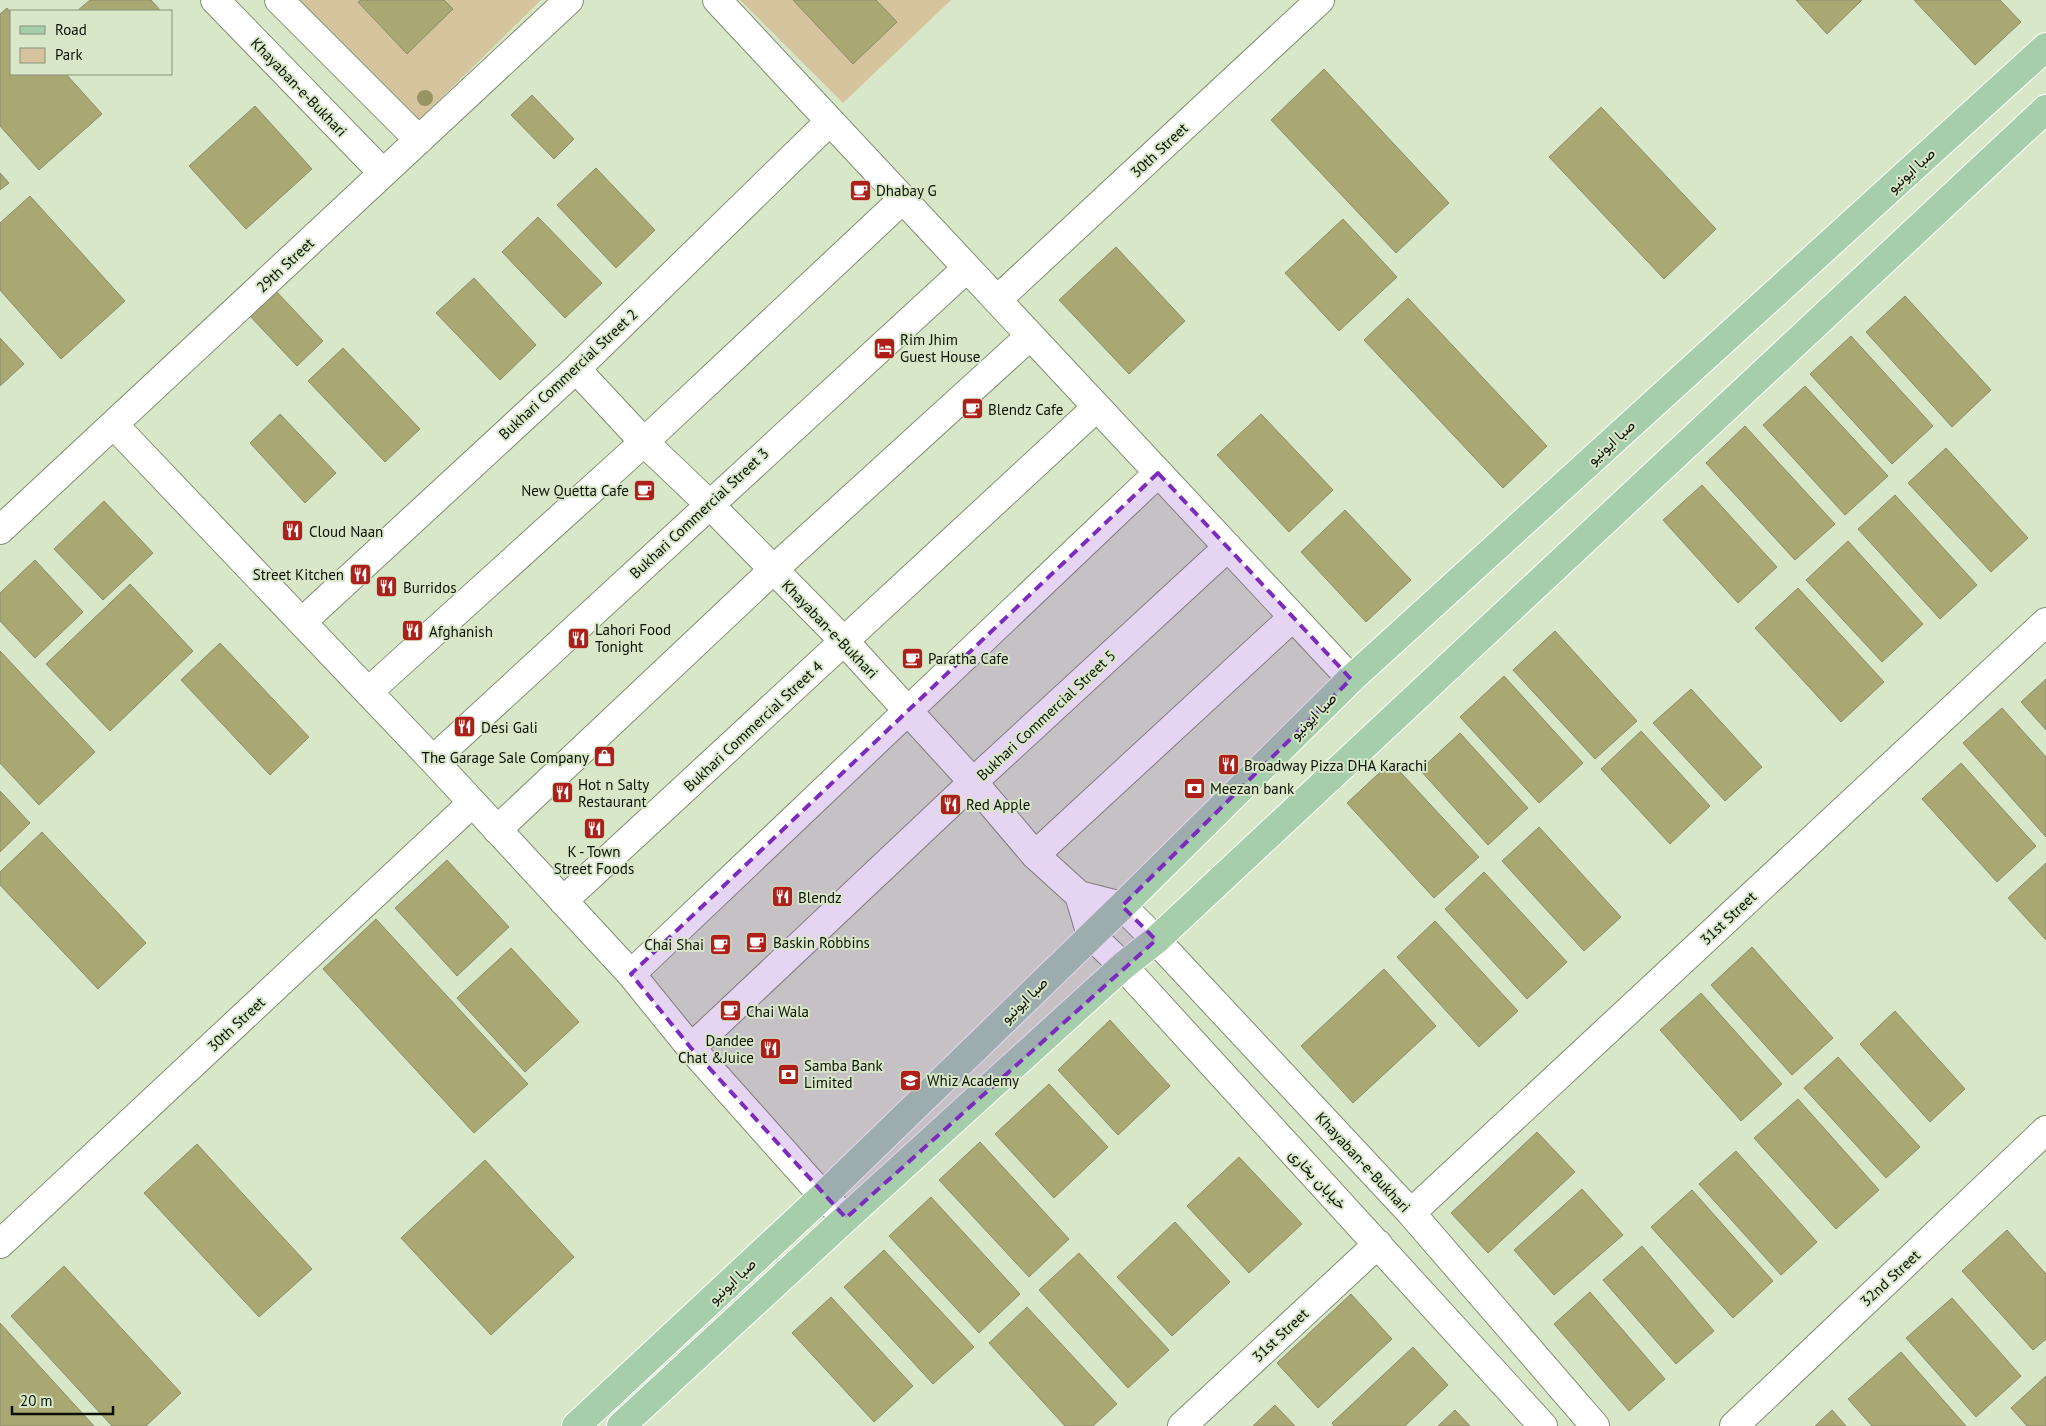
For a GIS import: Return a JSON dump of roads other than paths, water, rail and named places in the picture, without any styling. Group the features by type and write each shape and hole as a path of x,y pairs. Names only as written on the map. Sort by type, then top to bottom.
{"main road":[{"name":"صبا ایونیو","path":"576,1426 823,1196 1122,906 1351,679 2046,47"},
{"name":"صبا ایونیو","path":"621,1426 1123,966 1156,940 2046,109"}],"street":[{"name":"Khayaban-e-Bukhari","path":"214,0 383,173"},
{"path":"279,0 420,140"},
{"name":"29th Street","path":"0,530 114,426 569,0"},
{"path":"717,0 1351,679"},
{"name":"30th Street","path":"997,300 1320,0"},
{"name":"Bukhari Commercial Street 2","path":"302,622 576,370 830,121"},
{"path":"368,692 644,442 903,199"},
{"name":"Bukhari Commercial Street 3","path":"432,760 967,268"},
{"path":"497,830 773,570 1030,336"},
{"name":"Khayaban-e-Bukhari","path":"576,370 644,442 709,504 844,642 973,782 1035,854 1079,895"},
{"name":"Bukhari Commercial Street 4","path":"563,901 1097,407"},
{"path":"114,426 302,622 631,974 691,1048 823,1196 846,1218"},
{"path":"631,974 1158,473"},
{"name":"Bukhari Commercial Street 5","path":"691,1048 973,782 1228,547"},
{"path":"1035,854 1293,617"},
{"name":"31st Street","path":"1411,1213 2046,622"},
{"name":"30th Street","path":"0,1244 471,804"},
{"path":"1079,895 1122,906"},
{"path":"1079,895 1091,935"},
{"name":"Khayaban-e-Bukhari","path":"1122,906 1411,1213 1595,1426"},
{"name":"خیابان بخاری","path":"1091,935 1123,966 1543,1426"},
{"name":"32nd Street","path":"1734,1426 2046,1130"},
{"name":"31st Street","path":"1182,1426 1378,1244"}],"place":[{"name":"Dhabay G","path":"860,190"},
{"name":"Rim Jhim Guest House","path":"884,348"},
{"name":"Blendz Cafe","path":"972,409"},
{"name":"New Quetta Cafe","path":"645,490"},
{"name":"Cloud Naan","path":"293,531"},
{"name":"Street Kitchen","path":"360,574"},
{"name":"Burridos","path":"387,587"},
{"name":"Afghanish","path":"413,631"},
{"name":"Lahori Food Tonight","path":"579,638"},
{"name":"Paratha Cafe","path":"912,658"},
{"name":"Desi Gali","path":"465,727"},
{"name":"The Garage Sale Company","path":"605,757"},
{"name":"Broadway Pizza DHA Karachi","path":"1228,765"},
{"name":"Meezan bank","path":"1194,788"},
{"name":"Hot n Salty Restaurant","path":"562,793"},
{"name":"Red Apple","path":"950,804"},
{"name":"K - Town Street Foods","path":"594,828"},
{"name":"Blendz","path":"782,897"},
{"name":"Baskin Robbins","path":"757,942"},
{"name":"Chai Shai","path":"720,944"},
{"name":"Chai Wala","path":"730,1011"},
{"name":"Dandee Chat &Juice","path":"770,1049"},
{"name":"Samba Bank Limited","path":"788,1074"},
{"name":"Whiz Academy","path":"911,1080"}]}
